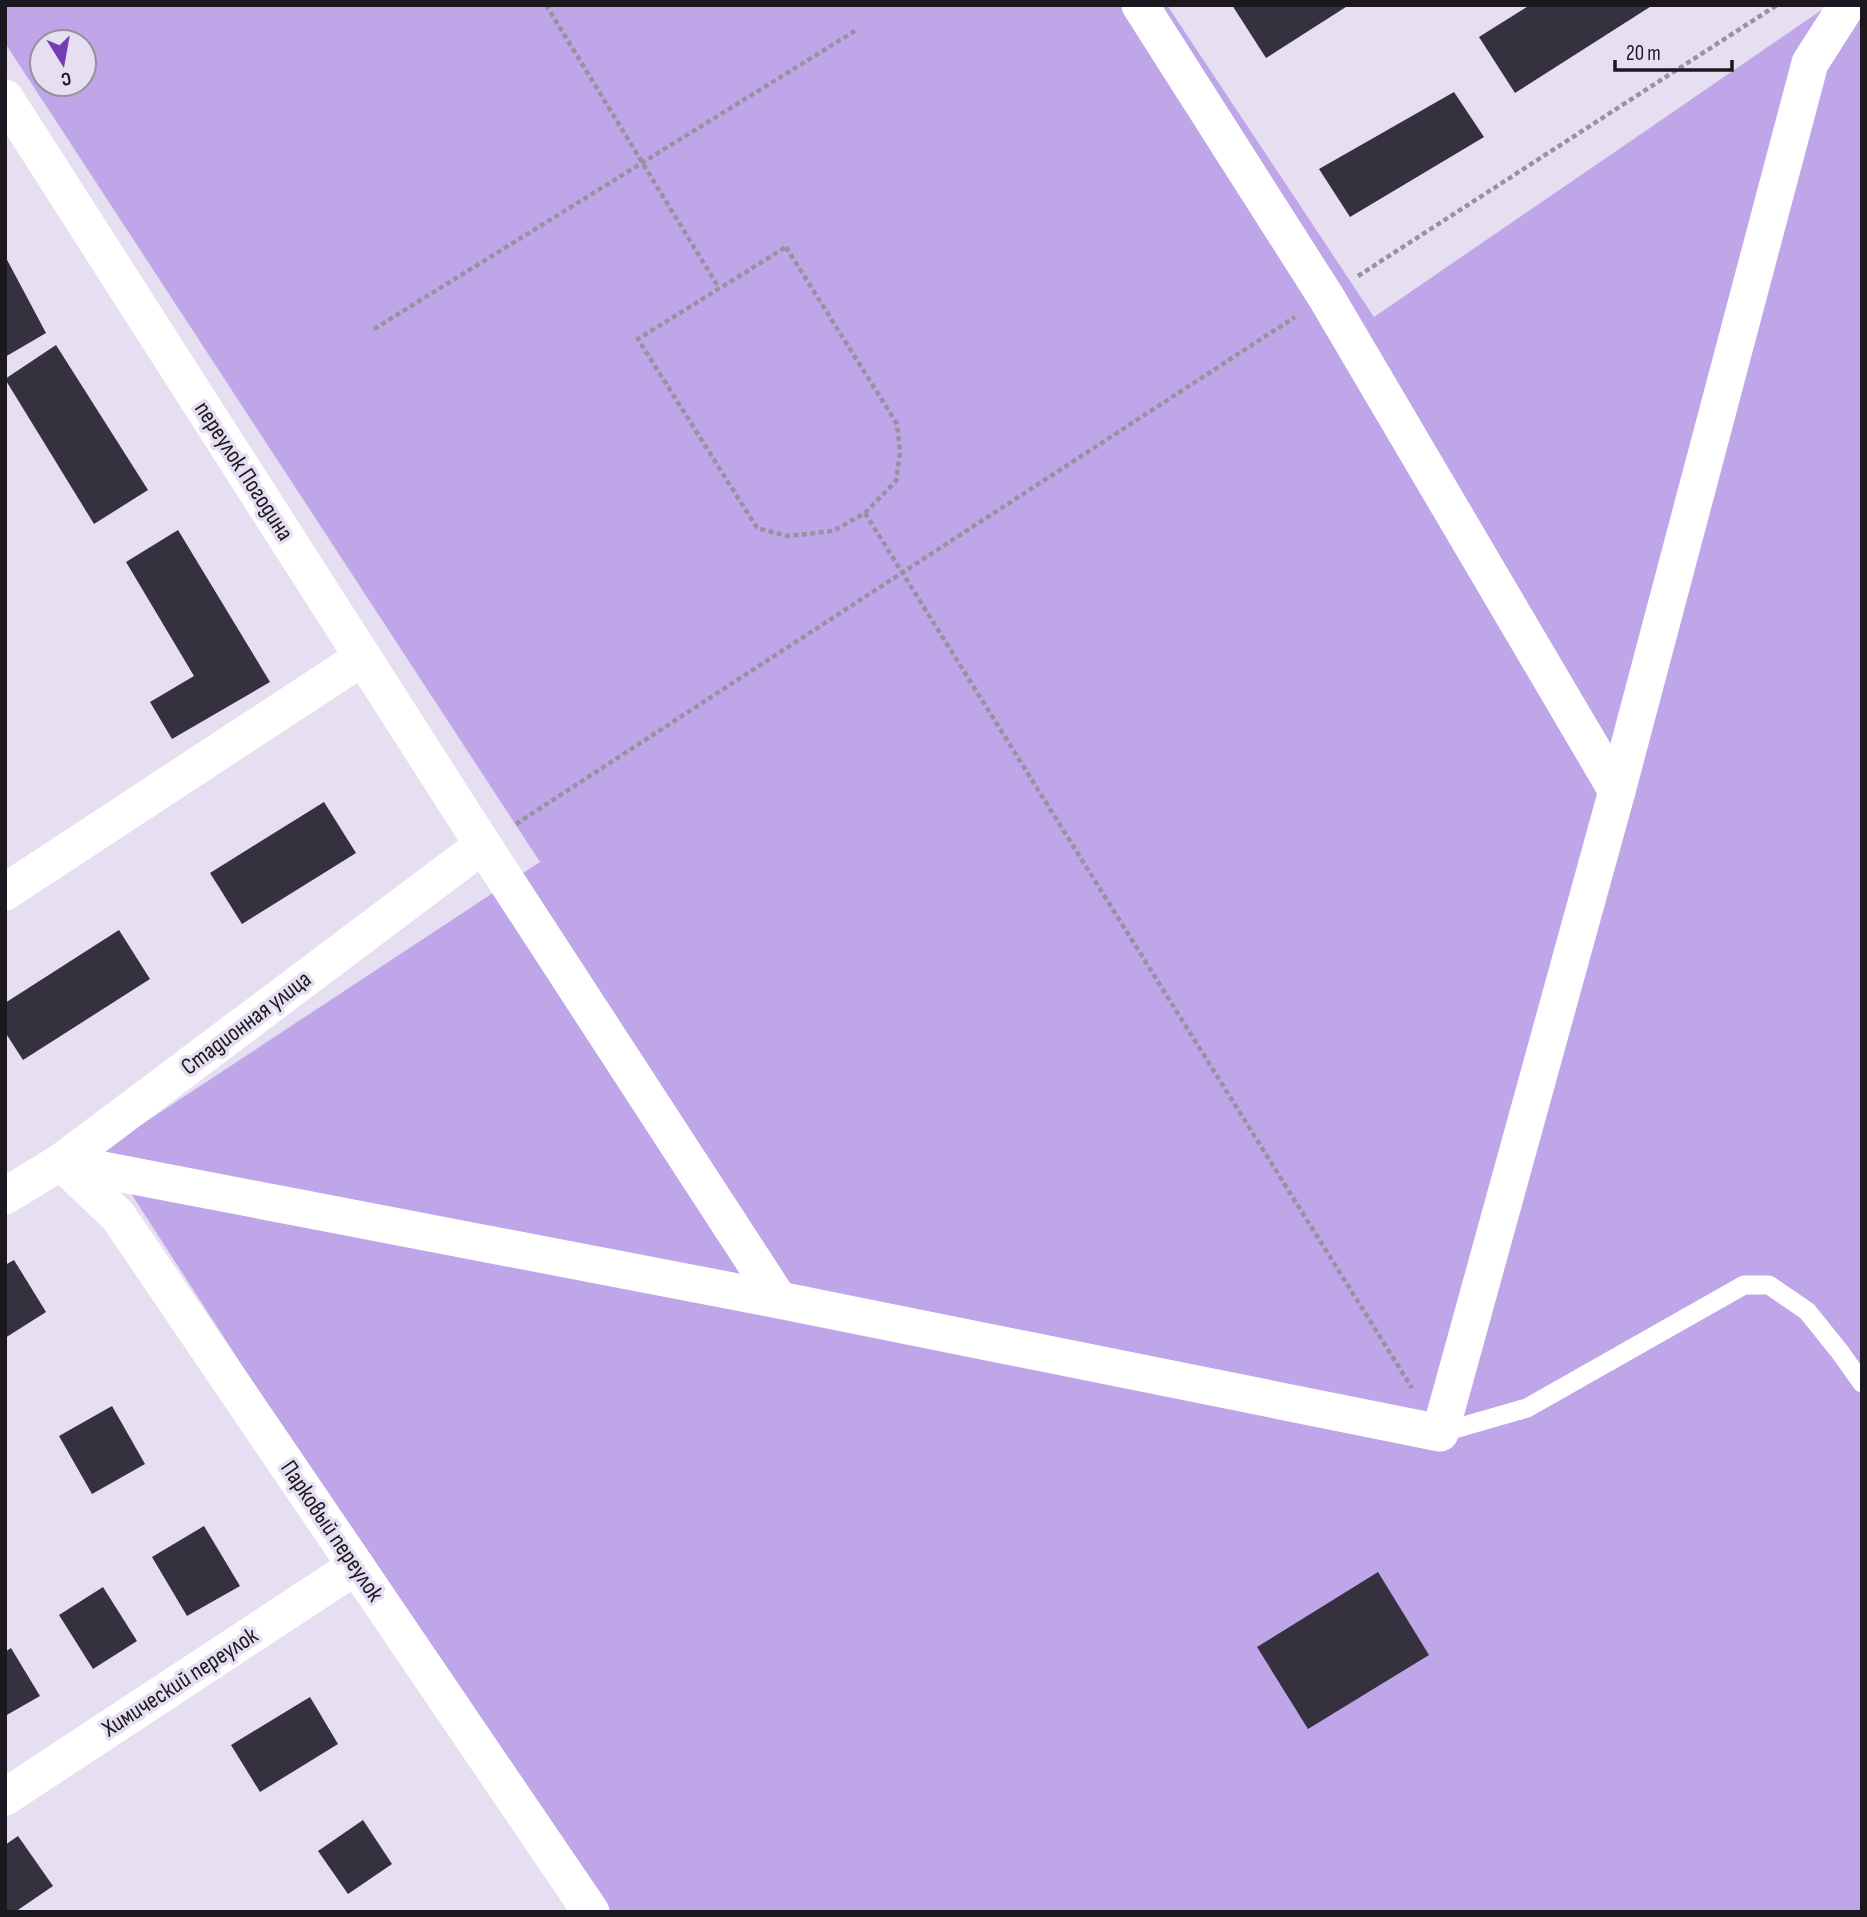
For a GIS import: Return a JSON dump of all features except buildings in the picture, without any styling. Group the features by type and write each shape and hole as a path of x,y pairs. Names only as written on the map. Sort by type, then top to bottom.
{"street":[{"path":"1140,5 1326,297 1617,791"},
{"path":"61,1162 779,1300 1440,1433 1617,791 1810,63 1847,5"},
{"name":"переулок Погодина","path":"5,98 483,845 779,1300"},
{"path":"5,892 363,657"},
{"name":"Стадионная улица","path":"5,1196 61,1162 483,845"},
{"name":"Парковый переулок","path":"61,1162 118,1216 591,1912"},
{"name":"Химический переулок","path":"5,1797 356,1566"}],"lane":[{"path":"1440,1433 1527,1408 1744,1285 1769,1285 1807,1311 1862,1383"}],"path":[{"path":"546,5 719,288"},
{"path":"483,845 1777,5"},
{"path":"374,329 858,29"},
{"path":"786,247 897,424 901,453 896,481 865,513 833,531 788,536 757,528 638,339 786,247"},
{"path":"865,513 1440,1433"}],"shaded area":[{"path":"5,5 1167,5 1374,317 1829,5 1862,5 1862,1912 595,1912 103,1150 540,862 41,98 98,98 98,28 28,28 28,78 5,43"}]}
